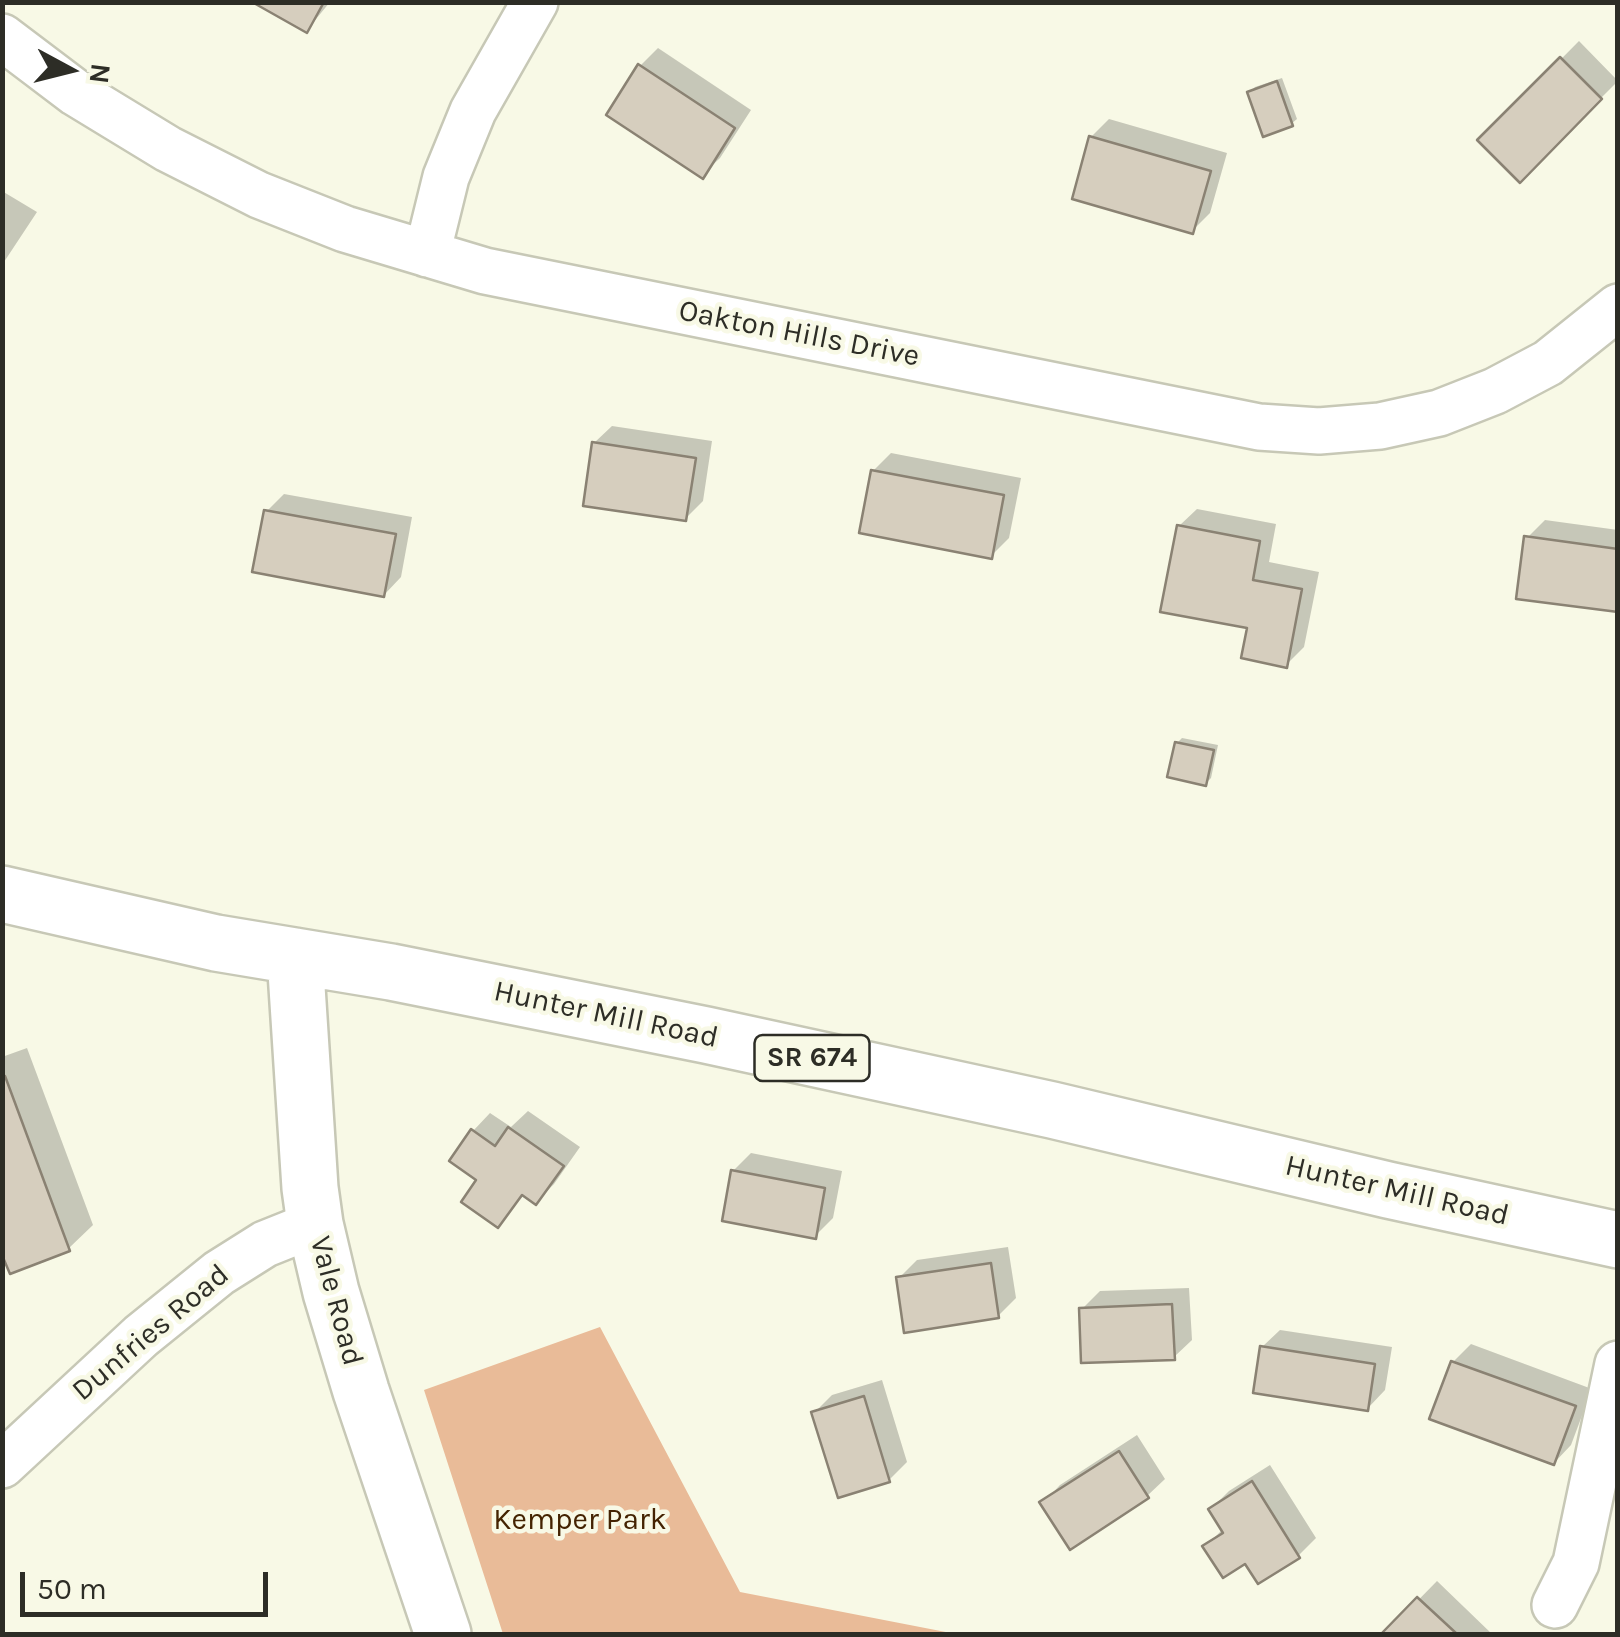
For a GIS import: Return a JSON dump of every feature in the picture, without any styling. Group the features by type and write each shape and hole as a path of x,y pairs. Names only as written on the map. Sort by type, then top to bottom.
{"main road":[{"name":"Hunter Mill Road","path":"2,894 216,942 391,972 1052,1110 1618,1240"},
{"name":"Vale Road","path":"294,956 315,1224 330,1292 442,1634"}],"street":[{"path":"426,254 446,177 473,111 535,2"},
{"name":"Oakton Hills Drive","path":"2,37 76,92 168,149 276,202 345,229 484,271 1258,428 1320,431 1380,426 1438,413 1495,392 1548,362 1618,307"},
{"name":"Dunfries Road","path":"2,1466 141,1336 219,1272 265,1244 315,1224"},
{"path":"1555,1605 1576,1562 1618,1364"}],"green space":[{"name":"Kemper Park","path":"600,1327 740,1592 956,1634 503,1634 424,1390"}],"building":[{"path":"252,2 324,2 307,33"},
{"path":"1560,57 1602,99 1520,183 1477,140"},
{"path":"638,64 735,128 703,179 606,115"},
{"path":"1277,81 1293,126 1263,137 1247,92"},
{"path":"1089,136 1211,171 1193,234 1072,199"},
{"path":"592,442 696,458 686,521 583,506"},
{"path":"871,470 1004,495 992,559 859,533"},
{"path":"264,510 396,534 384,597 252,572"},
{"path":"1177,525 1260,541 1253,580 1302,589 1287,668 1241,658 1247,628 1160,612"},
{"path":"1524,536 1618,549 1618,612 1516,599"},
{"path":"1175,742 1214,750 1206,786 1167,777"},
{"path":"5,1076 70,1251 10,1274 2,1255"},
{"path":"508,1127 564,1166 536,1205 522,1195 498,1228 461,1202 476,1180 449,1161 471,1129 495,1146"},
{"path":"731,1170 825,1188 816,1239 722,1221"},
{"path":"991,1263 999,1318 904,1333 896,1277"},
{"path":"1172,1304 1175,1360 1081,1363 1079,1308"},
{"path":"1260,1346 1375,1364 1368,1411 1253,1393"},
{"path":"1451,1361 1576,1406 1554,1465 1429,1419"},
{"path":"864,1396 890,1482 838,1498 811,1412"},
{"path":"1119,1451 1149,1498 1070,1550 1039,1502"},
{"path":"1252,1481 1300,1558 1258,1584 1245,1564 1223,1578 1202,1546 1223,1533 1208,1509"},
{"path":"1417,1597 1457,1634 1381,1634"}]}
